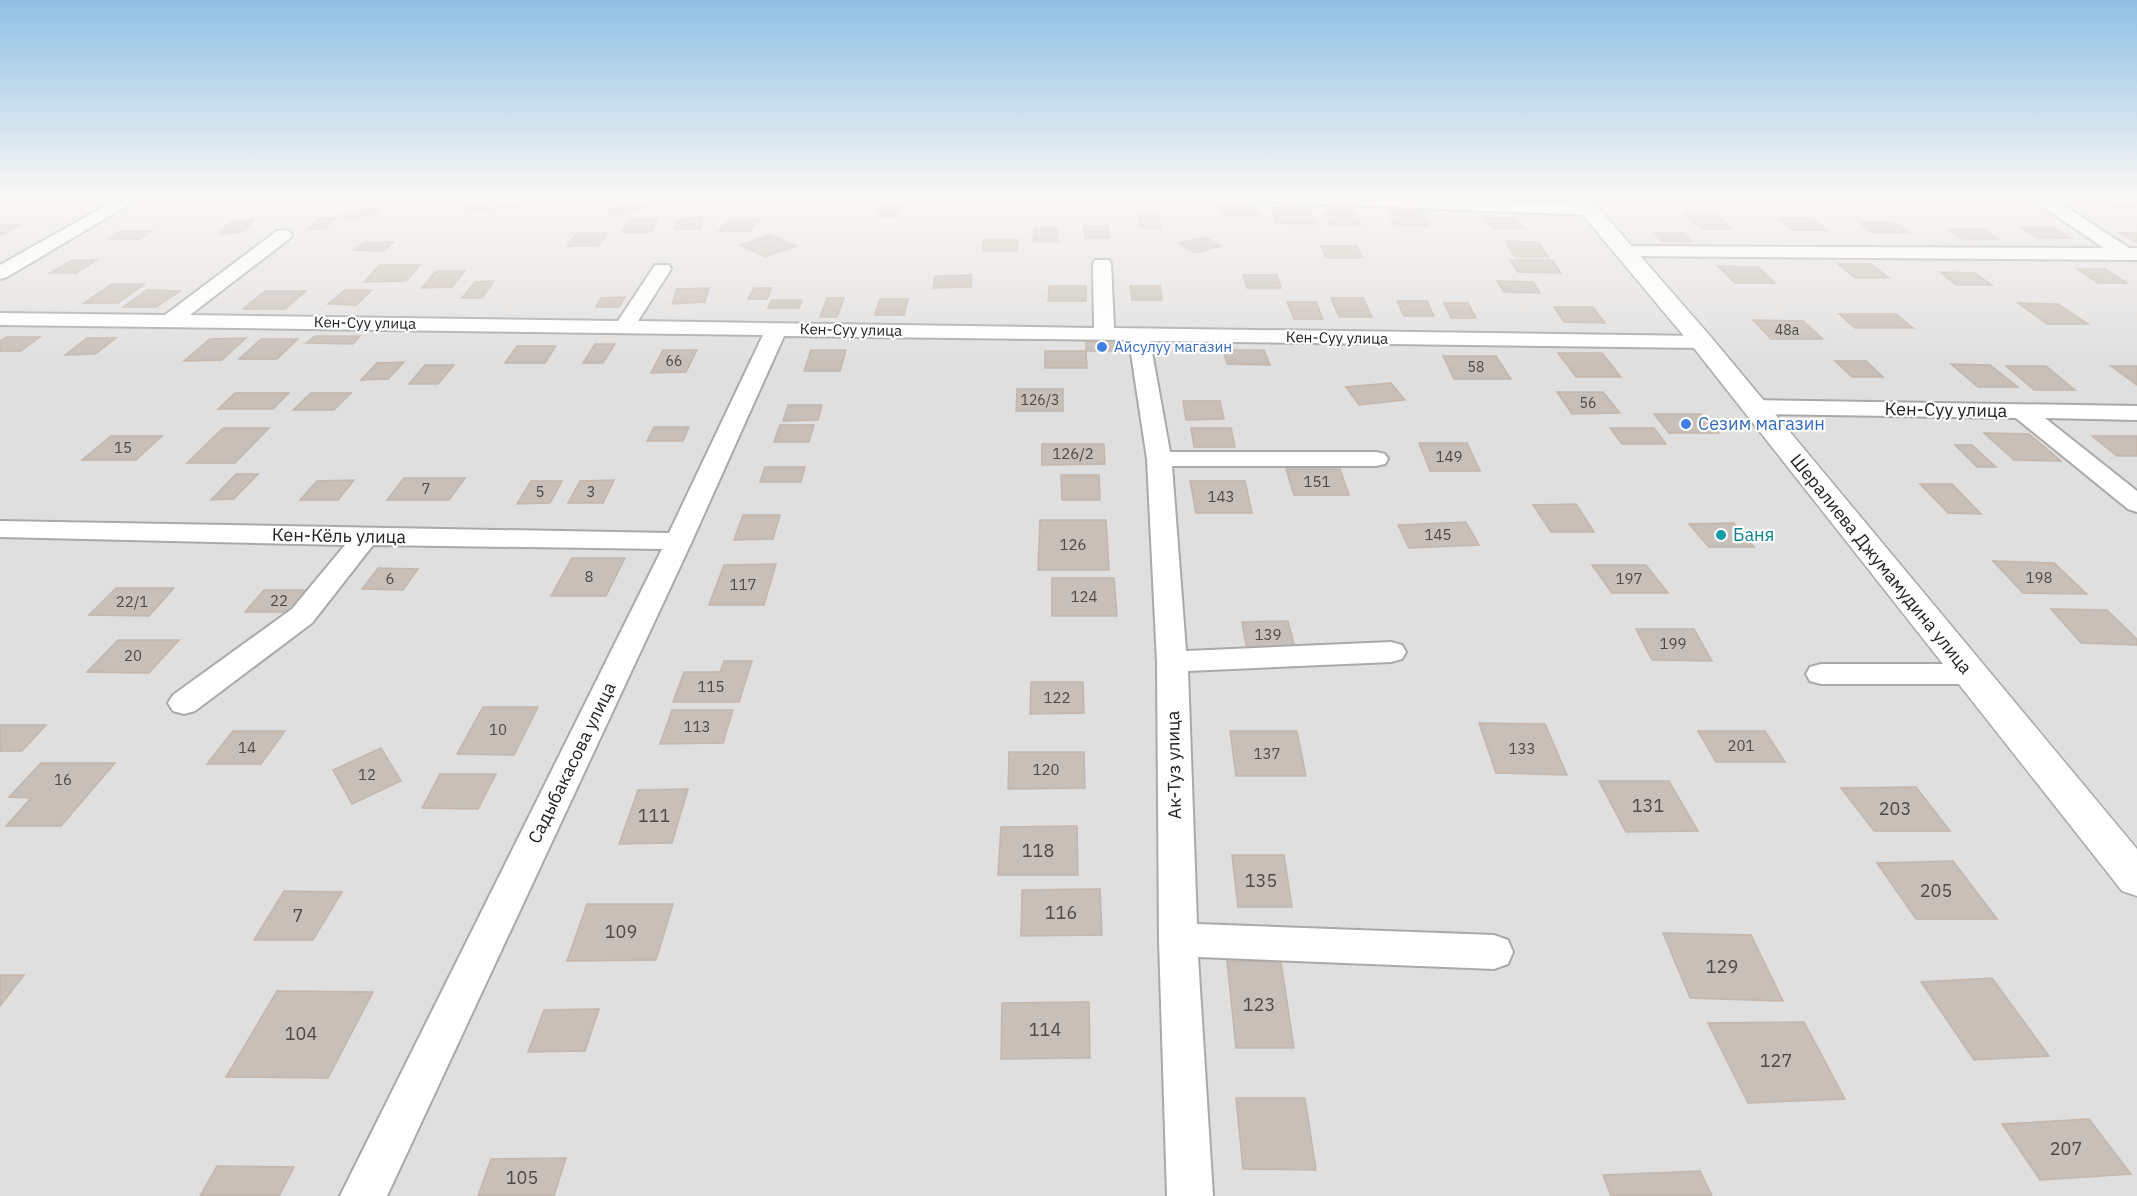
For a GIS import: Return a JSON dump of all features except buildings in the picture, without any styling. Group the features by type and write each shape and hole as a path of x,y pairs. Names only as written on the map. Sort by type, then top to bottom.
{"street":[{"path":"0,273 37,252"},
{"path":"170,321 261,252"},
{"name":"Шералиева Джумамудина улица","path":"1624,252 1702,342 2137,879"},
{"path":"1761,252 2131,254"},
{"path":"1102,264 1104,333"},
{"path":"625,326 662,269"},
{"name":"Кен-Суу улица","path":"0,319 1702,342"},
{"name":"Садыбакасова улица","path":"363,1196 679,541 777,328"},
{"name":"Ак-Туз улица","path":"1139,336 1159,459 1172,662 1178,940 1190,1196"},
{"name":"Кен-Суу улица","path":"1754,406 2137,413"},
{"path":"2023,412 2137,504"},
{"path":"1159,459 1376,459"},
{"name":"Кен-Кёль улица","path":"0,529 679,541"},
{"path":"184,703 302,616 365,537"},
{"path":"1172,662 1391,652"},
{"path":"1821,674 1971,674"},
{"path":"1178,940 1494,952"}],"shaded area":[{"path":"0,252 2137,252 2137,1196 0,1196"}],"place":[{"name":"Айсулуу магазин","path":"1102,347"},
{"name":"Сезим магазин","path":"1686,424"},
{"name":"Баня","path":"1721,535"}]}
